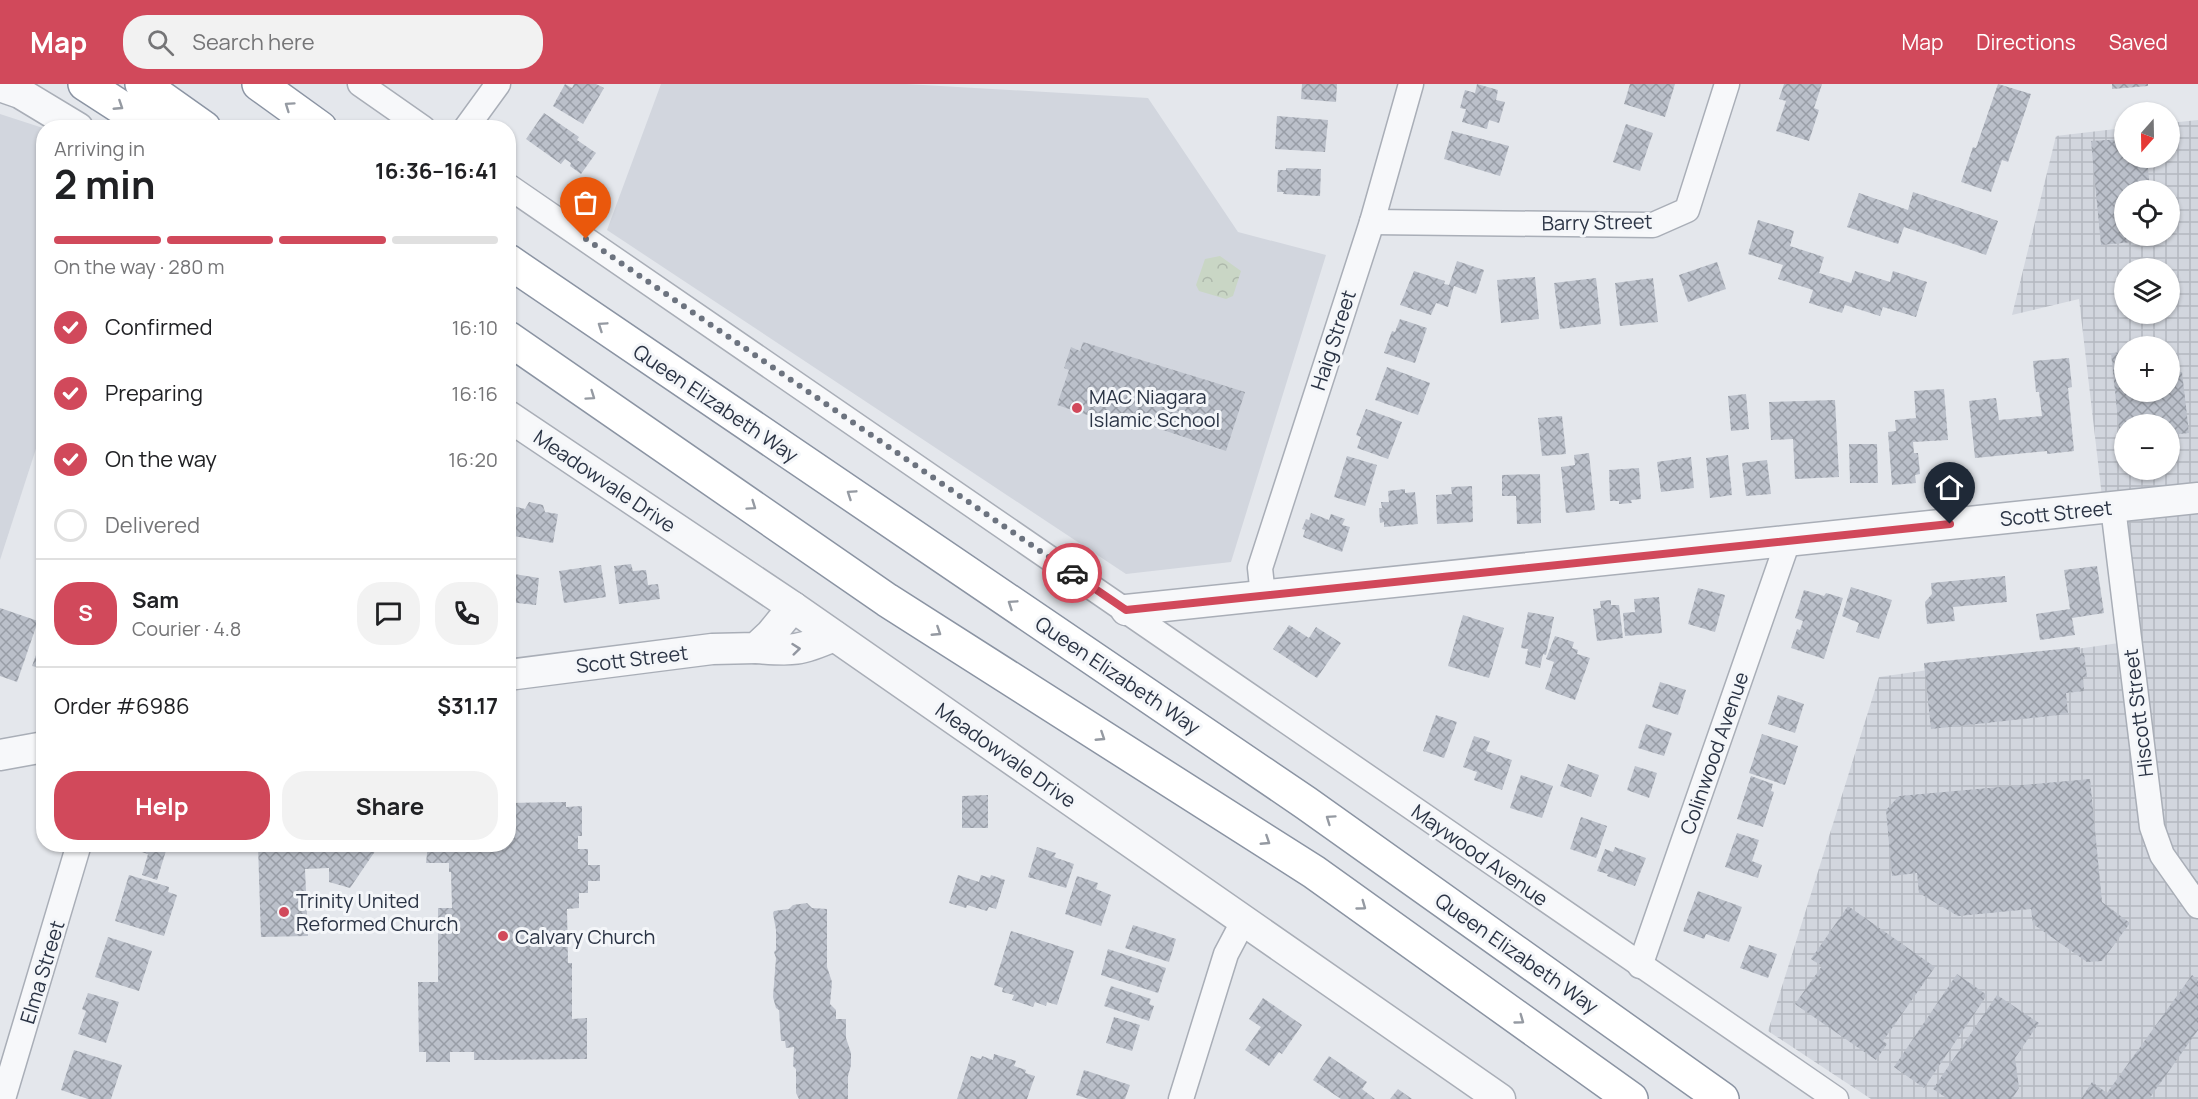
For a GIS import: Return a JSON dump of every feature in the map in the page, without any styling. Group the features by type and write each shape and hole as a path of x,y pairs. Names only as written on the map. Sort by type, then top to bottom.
{"highway":[{"path":"85,84 141,120"},
{"path":"142,84 193,120"},
{"path":"259,84 309,120"},
{"name":"Queen Elizabeth Way","path":"516,266 1296,796 1722,1099"},
{"path":"516,344 887,600 1314,872 1631,1099"},
{"path":"1377,853 1746,1099"}],"street":[{"path":"360,84 412,120"},
{"path":"472,120 498,84"},
{"name":"Haig Street","path":"1263,596 1260,568 1372,222 1411,84"},
{"name":"Barry Street","path":"1372,222 1653,225 1687,210 1727,84"},
{"path":"0,86 20,93 65,120"},
{"name":"Maywood Avenue","path":"516,191 1836,1099"},
{"name":"Meadowvale Drive","path":"516,421 834,636 1500,1099"},
{"name":"Scott Street","path":"1126,610 2198,498"},
{"name":"Hiscott Street","path":"2113,507 2152,827 2162,855 2198,906"},
{"name":"Colinwood Avenue","path":"1640,966 1788,541"},
{"path":"756,648 793,608"},
{"name":"Scott Street","path":"516,674 712,650 756,648 794,651 808,648 834,636"},
{"path":"0,755 36,748"},
{"name":"Elma Street","path":"3,1099 77,852"},
{"path":"1181,1099 1226,954 1244,920"}],"shaded area":[{"name":"MAC Niagara Islamic School","path":"661,84 906,84 1148,98 1238,232 1326,255 1231,562 1126,574 607,230"},
{"path":"0,114 36,126 36,449 0,560"},
{"path":"2198,120 2198,1099 1871,1099 1768,1031 1879,677 2119,643 2079,299 2012,315 2056,136 2114,129 2114,168 2180,168 2180,122"}],"green space":[{"path":"1220,256 1241,271 1233,296 1226,299 1199,291 1196,285 1205,259"}],"building":[{"path":"565,84 572,88 574,84 596,84 604,88 583,124 553,106"},
{"path":"1302,84 1337,84 1336,102 1301,99"},
{"path":"1477,84 1498,90 1496,100 1505,102 1499,123 1489,120 1487,129 1462,122 1466,109 1460,108 1465,90 1475,93"},
{"path":"1630,84 1675,84 1665,117 1624,104"},
{"path":"1784,84 1822,84 1814,108 1819,110 1809,141 1776,131 1786,101 1779,99"},
{"path":"1998,84 2031,94 2008,162 2002,160 1991,192 1961,182 1973,147 1976,148"},
{"path":"2112,84 2148,84 2148,86 2112,89"},
{"path":"544,113 579,137 577,140 596,153 581,174 565,159 561,164 526,139"},
{"path":"1277,116 1328,120 1325,152 1275,149"},
{"path":"1626,124 1653,133 1640,171 1613,162"},
{"path":"1452,131 1509,146 1500,176 1444,159"},
{"path":"2114,140 2114,168 2148,168 2149,180 2114,180 2114,244 2101,245 2091,141"},
{"path":"1286,168 1321,169 1320,196 1277,192 1278,170 1286,170"},
{"path":"1913,192 1998,221 1986,255 1904,227 1898,244 1847,227 1859,193 1908,210"},
{"path":"1758,220 1794,231 1790,246 1824,257 1819,273 1851,283 1855,271 1890,282 1893,271 1927,282 1916,317 1883,307 1880,316 1845,305 1842,313 1809,303 1813,290 1778,279 1783,265 1748,254"},
{"path":"1457,261 1484,270 1476,294 1454,286 1448,307 1436,303 1431,315 1400,305 1414,271 1445,281 1444,284 1449,285"},
{"path":"1717,262 1726,289 1688,302 1679,275"},
{"path":"1535,277 1539,319 1501,323 1497,280"},
{"path":"1596,278 1601,324 1560,329 1554,283"},
{"path":"1653,278 1658,322 1620,326 1615,283"},
{"path":"1400,319 1427,328 1415,363 1384,353 1392,331 1395,332"},
{"path":"1083,342 1245,392 1226,451 1136,421 1133,430 1057,405 1069,370 1064,368 1071,347 1080,351"},
{"path":"2111,353 2114,353 2114,382"},
{"path":"2069,358 2072,387 2068,388 2074,451 2047,454 2047,451 1975,458 1969,401 1996,398 1999,420 2042,416 2039,392 2036,392 2033,361"},
{"path":"1387,367 1430,383 1418,415 1375,400"},
{"path":"2180,372 2182,372 2189,433 2180,434 2180,414 2117,414 2116,402 2180,402"},
{"path":"1944,389 1948,440 1913,442 1914,453 1918,453 1920,474 1915,475 1916,483 1892,485 1888,432 1896,431 1895,420 1916,418 1914,391"},
{"path":"1746,394 1749,429 1731,431 1728,396"},
{"path":"1835,400 1839,477 1795,479 1793,439 1771,440 1769,402"},
{"path":"1366,409 1402,422 1388,459 1357,448 1361,437 1356,435"},
{"path":"1562,416 1566,454 1542,456 1538,418"},
{"path":"1849,444 1877,444 1878,483 1850,483"},
{"path":"1589,453 1595,510 1566,513 1561,467 1575,465 1574,455"},
{"path":"1728,455 1732,495 1710,498 1706,458"},
{"path":"1347,456 1377,465 1365,506 1334,497"},
{"path":"1691,457 1694,488 1661,492 1657,462"},
{"path":"1767,460 1771,494 1746,496 1742,463"},
{"path":"1639,468 1641,499 1631,500 1632,503 1619,504 1619,501 1610,501 1609,470"},
{"path":"1540,474 1541,523 1517,524 1516,496 1502,496 1502,475"},
{"path":"1472,486 1473,522 1437,524 1436,495 1452,494 1451,487"},
{"path":"1405,489 1405,493 1415,492 1418,524 1384,527 1384,522 1380,523 1381,502 1389,502 1388,491"},
{"path":"529,502 543,505 545,512 558,514 553,543 516,536 516,507 525,509"},
{"path":"1311,513 1329,520 1331,514 1345,519 1342,525 1350,527 1342,552 1303,537 1305,530 1302,529"},
{"path":"631,564 633,571 646,570 648,585 658,584 660,599 619,604 614,566"},
{"path":"601,565 606,597 564,603 559,571"},
{"path":"2097,566 2104,613 2072,618 2075,635 2040,640 2036,614 2070,609 2064,570"},
{"path":"516,574 539,578 536,605 516,603"},
{"path":"2005,576 2007,602 1953,607 1955,621 1927,624 1925,602 1932,594 1931,583"},
{"path":"1851,587 1892,600 1879,639 1856,632 1859,623 1842,616"},
{"path":"1698,588 1725,595 1715,632 1688,624"},
{"path":"1804,590 1824,596 1826,593 1843,598 1824,659 1791,648 1797,629 1800,630 1803,621 1795,618"},
{"path":"1659,597 1662,633 1625,636 1623,613 1635,612 1634,599"},
{"path":"1611,600 1611,605 1619,605 1623,638 1597,641 1593,609 1601,608 1600,601"},
{"path":"0,608 36,620 36,627 17,682 0,676"},
{"path":"1528,612 1554,617 1546,655 1543,654 1540,668 1525,664 1528,649 1521,648"},
{"path":"1463,615 1504,628 1489,678 1448,666"},
{"path":"1289,625 1309,638 1316,627 1341,643 1317,678 1273,649"},
{"path":"1555,636 1574,642 1572,648 1578,650 1577,654 1590,658 1575,700 1545,689 1554,662 1546,659"},
{"path":"2080,647 2080,654 2084,653 2087,677 2083,677 2084,691 2066,693 2068,714 1931,729 1924,663"},
{"path":"36,655 36,667 32,666"},
{"path":"1660,682 1686,690 1678,715 1652,707"},
{"path":"1778,695 1804,704 1795,733 1768,724"},
{"path":"1436,715 1457,722 1444,758 1423,751"},
{"path":"1646,724 1672,733 1664,756 1638,748"},
{"path":"1762,734 1798,746 1785,785 1749,773"},
{"path":"1474,736 1490,741 1486,751 1512,760 1502,790 1474,780 1477,772 1463,767"},
{"path":"1568,764 1599,775 1591,797 1560,786"},
{"path":"1635,766 1657,773 1649,798 1627,790"},
{"path":"1521,775 1553,786 1542,818 1510,808"},
{"path":"1751,776 1773,784 1771,791 1774,792 1763,827 1737,819"},
{"path":"2090,779 2102,902 2130,923 2102,961 2087,962 2033,924 2031,909 1958,916 1919,893 1917,873 1892,876 1886,810 1899,796"},
{"path":"988,795 988,828 962,828 962,796"},
{"name":"Calvary Church","path":"566,802 566,807 582,806 582,836 578,836 578,849 588,849 588,865 600,865 600,881 588,881 588,893 579,893 579,908 567,909 568,963 572,963 572,1019 587,1018 587,1059 474,1060 474,1052 450,1052 450,1062 426,1062 426,1052 419,1052 418,982 438,982 438,908 452,908 449,863 426,863 427,852 516,852 516,803"},
{"path":"1581,817 1607,826 1596,858 1570,849"},
{"path":"1737,833 1759,840 1752,861 1762,865 1758,878 1725,867"},
{"path":"1037,847 1056,853 1054,857 1074,864 1066,888 1028,877"},
{"path":"1615,847 1646,858 1635,886 1597,871 1605,849 1613,852"},
{"path":"142,852 166,852 157,880 142,875 148,854"},
{"name":"Trinity United Reformed Church","path":"258,852 375,852 350,888 329,882 329,868 305,869 308,936 261,937"},
{"path":"129,875 169,887 168,892 177,895 164,936 115,921"},
{"path":"958,875 979,882 981,875 990,878 991,875 1005,880 996,909 989,907 987,911 949,903"},
{"path":"1077,876 1098,883 1096,889 1111,895 1101,926 1065,914"},
{"path":"1698,891 1742,907 1729,942 1706,934 1704,939 1683,931"},
{"path":"807,903 812,908 827,909 827,967 832,982 830,1004 836,1010 836,1019 846,1019 846,1038 851,1053 848,1099 799,1099 796,1093 796,1069 793,1066 794,1047 786,1048 785,1041 781,1041 779,1010 776,1008 773,997 776,930 773,913 789,909 793,905"},
{"path":"1848,906 1935,967 1883,1041 1887,1044 1876,1060 1795,1004 1822,966 1811,959"},
{"path":"1133,925 1176,939 1169,962 1125,948"},
{"path":"1011,931 1074,951 1057,1005 1047,1002 1046,1006 1035,1002 1033,1007 1012,1000 1014,995 1002,992 1003,988 994,985"},
{"path":"108,937 152,951 139,991 95,977"},
{"path":"1749,945 1777,954 1768,978 1740,968"},
{"path":"1108,949 1166,968 1158,993 1101,975"},
{"path":"1957,974 1987,995 1924,1088 1894,1067"},
{"path":"2192,975 2198,980 2198,1030 2149,1099 2081,1099 2092,1082 2107,1093"},
{"path":"1111,986 1151,999 1149,1004 1154,1006 1149,1021 1104,1006"},
{"path":"88,993 119,1002 106,1043 78,1034 86,1011 82,1009"},
{"path":"1997,995 2039,1023 2015,1058 2019,1088 2012,1099 1948,1099 1933,1089"},
{"path":"1263,998 1302,1025 1282,1054 1279,1052 1269,1066 1245,1050 1261,1027 1249,1019"},
{"path":"1114,1017 1140,1025 1132,1051 1106,1043"},
{"path":"74,1050 122,1065 111,1099 88,1099 61,1090"},
{"path":"994,1054 1016,1061 1014,1066 1035,1076 1027,1099 957,1099 971,1056 981,1059 982,1056 993,1060"},
{"path":"1329,1056 1367,1082 1362,1089 1375,1099 1341,1099 1313,1080"},
{"path":"1084,1070 1130,1085 1125,1099 1089,1099 1076,1095"},
{"path":"1398,1089 1412,1099 1390,1099"}],"way so far":[{"path":"586,239 1072,573"}],"place":[{"name":"MAC Niagara Islamic School","path":"1077,408"},
{"name":"Trinity United Reformed Church","path":"284,912"},
{"name":"Calvary Church","path":"503,936"}],"route":[{"path":"1072,573 1126,610 1950,524"}]}
